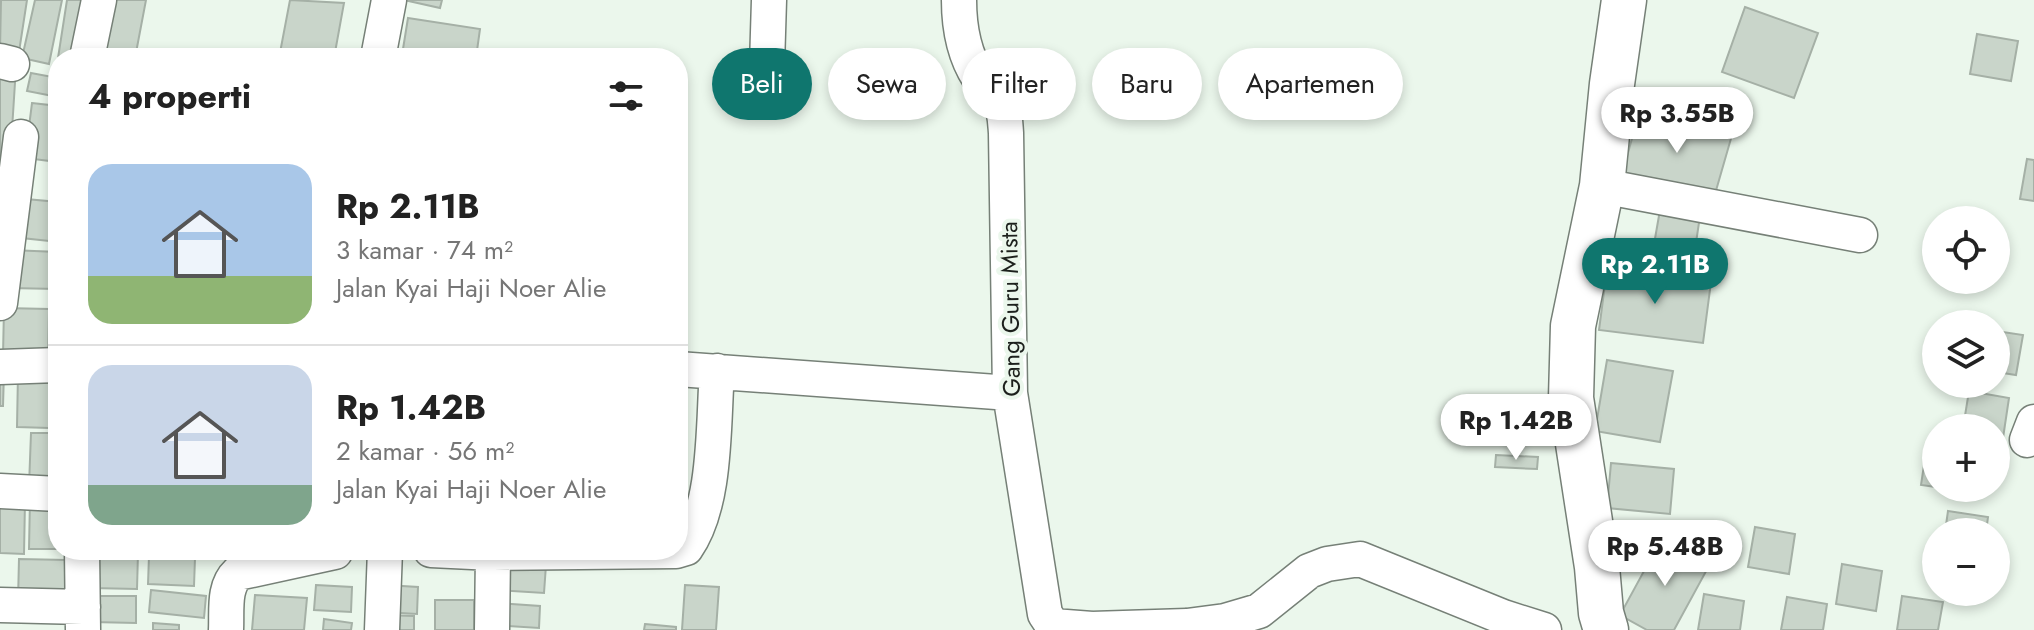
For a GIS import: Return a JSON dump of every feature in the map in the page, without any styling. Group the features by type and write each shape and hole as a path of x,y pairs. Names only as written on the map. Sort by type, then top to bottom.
{"street":[{"path":"89,48 99,0"},
{"path":"380,48 389,0"},
{"path":"768,48 769,0"},
{"name":"Gang Guru Mista","path":"959,0 959,23 965,49 981,82 996,94 1002,105 1006,133 1010,393 1045,614 1052,628"},
{"path":"1606,630 1601,613 1571,398 1573,326 1602,186 1624,0"},
{"path":"0,303 21,137"},
{"path":"1602,186 1860,235"},
{"path":"0,367 48,365"},
{"path":"688,370 1010,393"},
{"path":"688,543 708,486 717,371"},
{"path":"0,491 48,493"},
{"path":"0,605 83,618 82,560"},
{"path":"226,630 231,579 238,573 300,560"},
{"path":"382,630 385,560"},
{"path":"492,630 493,560"},
{"path":"1052,628 1187,628 1225,621 1259,611 1309,571 1343,561 1544,630"}],"building":[{"path":"1,0 27,0 19,52 0,50"},
{"path":"35,0 62,0 52,48 48,48 48,64 22,58"},
{"path":"67,0 92,0 85,48 60,48"},
{"path":"105,0 146,0 137,48 97,48"},
{"path":"290,0 344,3 336,48 281,48"},
{"path":"404,0 442,0 440,8"},
{"path":"1745,7 1818,33 1794,98 1722,72"},
{"path":"408,18 480,29 477,48 403,48"},
{"path":"1977,34 2018,41 2011,81 1970,74"},
{"path":"0,66 16,67 10,161 0,160"},
{"path":"31,73 48,76 48,95 27,91"},
{"path":"32,103 48,105 48,161 25,158"},
{"path":"1640,109 1732,135 1713,201 1622,175"},
{"path":"2027,159 2034,160 2034,201 2020,199"},
{"path":"26,199 48,201 48,241 22,238"},
{"path":"1660,210 1700,216 1694,256 1653,250"},
{"path":"10,250 48,252 48,289 9,288"},
{"path":"1607,269 1711,282 1703,343 1599,330"},
{"path":"4,308 48,309 48,356 3,355"},
{"path":"2010,333 2023,335 2016,375 2010,374"},
{"path":"1607,360 1673,371 1660,442 1595,431"},
{"path":"0,372 4,372 3,406 0,406"},
{"path":"18,373 48,374 48,428 17,427"},
{"path":"1968,398 2009,398 2007,414 1965,414"},
{"path":"31,433 48,433 48,487 29,486"},
{"path":"1496,455 1538,457 1537,469 1495,467"},
{"path":"1611,463 1674,469 1670,514 1607,508"},
{"path":"30,499 48,500 48,549 29,549"},
{"path":"0,500 25,501 24,554 0,553"},
{"path":"1948,511 1988,517 1988,518 1947,518"},
{"path":"1755,527 1795,534 1789,574 1748,567"},
{"path":"1662,538 1710,564 1674,630 1647,630 1620,615"},
{"path":"19,559 67,560 66,602 18,600"},
{"path":"92,560 138,560 137,589 91,588"},
{"path":"149,560 195,560 194,586 148,584"},
{"path":"498,561 546,565 544,593 497,590"},
{"path":"1842,564 1882,571 1876,611 1836,604"},
{"path":"316,585 352,587 351,612 314,610"},
{"path":"386,585 418,587 417,614 384,612"},
{"path":"685,585 719,587 716,630 682,630"},
{"path":"151,590 206,596 204,618 149,612"},
{"path":"1704,594 1744,601 1740,630 1698,630"},
{"path":"255,595 307,598 304,630 252,630"},
{"path":"92,596 136,596 136,623 92,622"},
{"path":"1902,596 1922,599 1922,606 1942,606 1938,630 1897,630"},
{"path":"1787,597 1827,604 1823,630 1781,630"},
{"path":"435,600 474,600 474,630 435,630"},
{"path":"496,603 540,606 539,628 495,625"},
{"path":"383,615 414,616 414,630 383,630"},
{"path":"324,619 352,623 351,630 323,630"},
{"path":"153,623 179,625 179,630 153,630"},
{"path":"645,624 676,627 676,630 644,630"}]}
